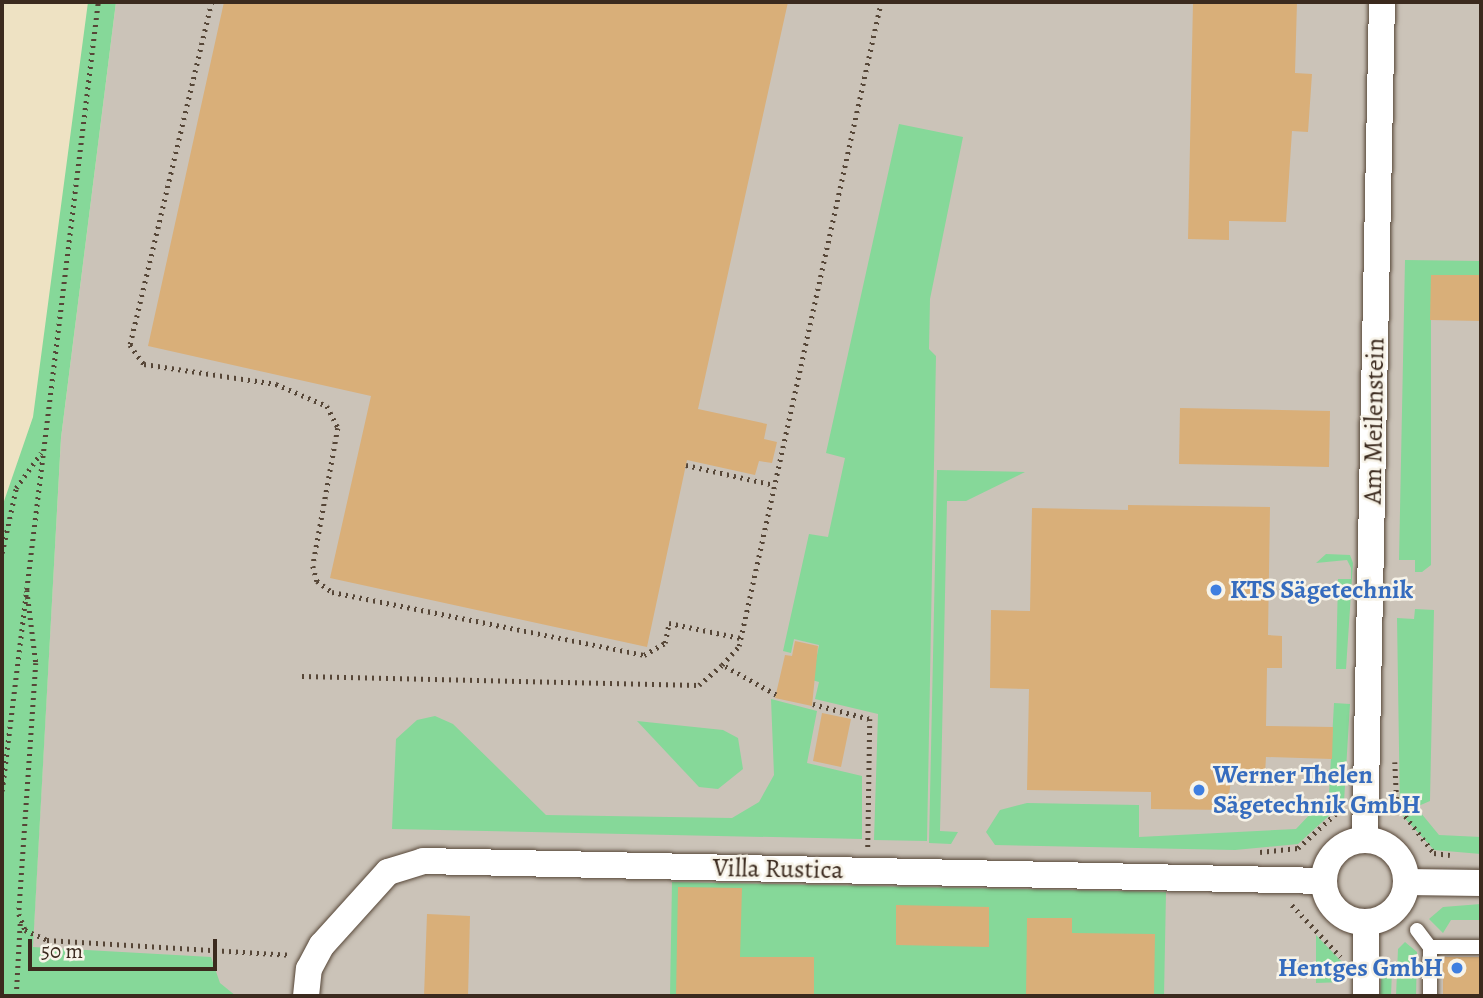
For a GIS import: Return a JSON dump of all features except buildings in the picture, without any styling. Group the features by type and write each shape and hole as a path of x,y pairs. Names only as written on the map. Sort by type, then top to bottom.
{"street":[{"name":"Am Meilenstein","path":"1365,840 1382,2"},
{"path":"1365,840 1394,851 1406,882 1395,908 1366,923 1335,908 1324,881 1334,853 1365,840"},
{"name":"Villa Rustica","path":"312,961 379,881 423,861 1324,881"},
{"path":"1406,882 1481,883"},
{"path":"1366,923 1366,996"},
{"path":"306,996 312,961"}],"lane":[{"path":"1417,930 1430,947 1430,996"},
{"path":"1430,947 1481,947"}],"path":[{"path":"2,792 41,453 98,2"},
{"path":"212,2 130,345 144,364 276,384 327,406 338,428 313,566 317,581 332,592 645,655 665,643 669,622 740,638"},
{"path":"302,676 699,685 722,665 740,638 881,2"},
{"path":"2,553 16,488 41,453"},
{"path":"686,465 774,485"},
{"path":"16,996 36,663 27,586"},
{"path":"722,665 776,695"},
{"path":"813,704 870,719 867,871"},
{"path":"1288,849 1290,903 1344,960"},
{"path":"20,920 29,933 47,940 293,955 312,961"}],"shaded area":[{"path":"116,2 1481,2 1481,996 30,996 61,438"}],"green space":[{"path":"88,2 116,2 61,438 33,947 211,957 220,983 236,996 2,996 2,507 33,417"},
{"path":"899,124 963,137 930,299 929,349 936,356 927,841 874,840 878,714 815,699 819,682 812,680 819,645 794,639 791,653 783,651 809,534 828,537 845,458 826,453"},
{"path":"1405,260 1481,261 1481,275 1431,275 1431,565 1422,572 1415,572 1415,560 1399,560"},
{"path":"937,470 1025,472 966,501 947,501 940,831 958,832 951,844 929,843"},
{"path":"1326,554 1350,555 1353,563 1346,669 1336,669 1338,579 1351,579 1351,568 1347,560 1316,563"},
{"path":"1415,609 1434,610 1430,801 1416,807 1439,835 1481,837 1481,854 1434,850 1400,813 1397,618 1414,619"},
{"path":"771,699 817,711 807,763 862,776 862,839 392,829 396,739 417,720 435,716 453,724 546,815 732,818 759,802 774,775"},
{"path":"1334,703 1350,704 1344,802 1298,844 1235,850 995,845 986,832 1000,810 1027,803 1139,805 1139,837 1296,829 1329,794"},
{"path":"637,721 723,730 738,738 743,769 718,789 699,787"},
{"path":"672,882 1166,892 1164,996 670,996"},
{"path":"1481,904 1481,920 1451,920 1443,933 1429,919 1443,907"},
{"path":"1316,935 1342,962 1344,982 1316,983"},
{"path":"1405,942 1417,952 1416,996 1396,996 1398,949"},
{"path":"1382,964 1392,970 1391,996 1380,996"}],"place":[{"name":"KTS Sägetechnik","path":"1216,590"},
{"name":"Werner Thelen Sägetechnik GmbH","path":"1199,790"},
{"name":"Hentges GmbH","path":"1457,968"}]}
